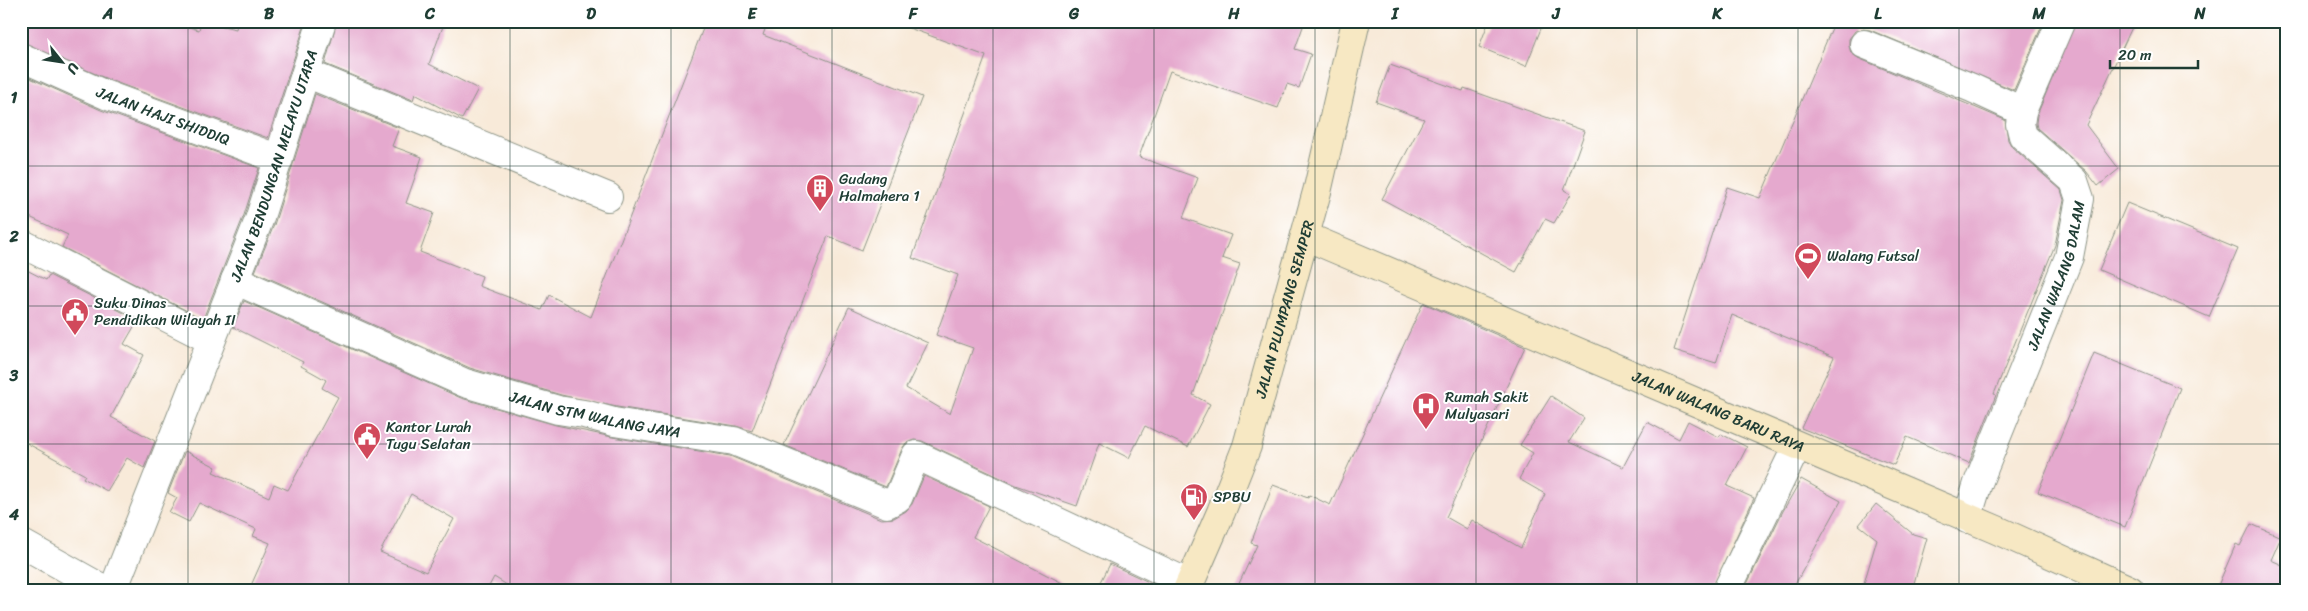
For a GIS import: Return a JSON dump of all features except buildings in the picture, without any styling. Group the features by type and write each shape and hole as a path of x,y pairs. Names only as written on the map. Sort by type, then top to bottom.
{"street":[{"name":"JALAN BENDUNGAN MELAYU UTARA","path":"113,590 262,212 322,21"},
{"name":"JALAN PLUMPANG SEMPER","path":"1188,587 1247,446 1306,236 1356,21"},
{"name":"JALAN WALANG DALAM","path":"1967,519 1978,483 2069,257 2080,199 2074,181 2023,136 2020,124 2022,111 2061,21"},
{"path":"1864,44 1972,88 2022,111"},
{"name":"JALAN HAJI SHIDDIQ","path":"21,57 106,95 279,159"},
{"path":"306,74 608,197"},
{"name":"JALAN WALANG BARU RAYA","path":"1306,236 2130,590"},
{"path":"21,243 211,340"},
{"name":"JALAN STM WALANG JAYA","path":"235,280 464,383 558,410 584,414 614,422 734,441 887,504 898,498 916,456 935,463 1188,587"},
{"path":"1727,590 1797,446"},
{"path":"21,543 105,590"}],"place":[{"name":"Gudang Halmahera 1","path":"820,212"},
{"name":"Walang Futsal","path":"1808,280"},
{"name":"Suku Dinas Pendidikan Wilayah II","path":"75,336"},
{"name":"Rumah Sakit Mulyasari","path":"1426,430"},
{"name":"Kantor Lurah Tugu Selatan","path":"367,460"},
{"name":"SPBU","path":"1194,521"}]}
